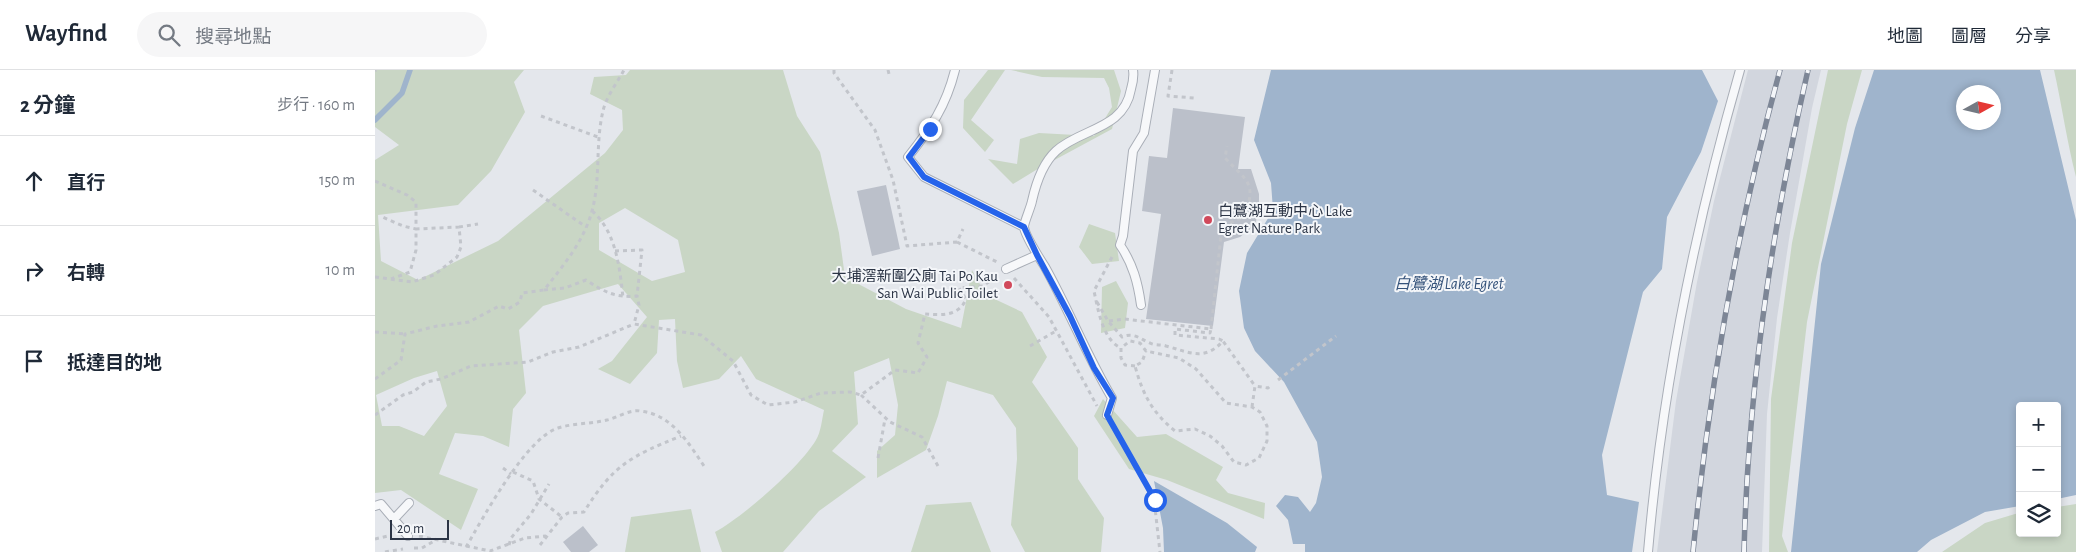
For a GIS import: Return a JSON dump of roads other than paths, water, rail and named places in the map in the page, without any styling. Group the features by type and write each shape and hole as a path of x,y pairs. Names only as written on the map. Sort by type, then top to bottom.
{"lane":[{"path":"955,70 949,94 930,129 909,157 924,177 1024,227 1070,316 1094,368 1113,398 1107,415"},
{"path":"1024,227 1035,188 1046,161 1057,150 1073,139 1105,126 1123,108 1130,94 1133,70"},
{"path":"1141,305 1139,287 1131,260 1120,246 1123,236 1133,151 1144,133 1155,70"},
{"path":"1648,552 1653,488 1677,342 1707,188 1740,70"},
{"path":"1005,270 1037,255"},
{"path":"393,519 409,502"},
{"path":"375,506 381,504 408,536"}],"water":[{"name":"白鷺湖 Lake Egret","path":"1271,70 1702,70 1718,101 1701,152 1667,217 1662,269 1643,292 1602,455 1607,495 1639,502 1632,552 1305,552 1305,544 1293,544 1288,520 1276,506 1285,495 1298,497 1310,512 1316,503 1322,477 1317,442 1284,382 1255,351 1244,328 1239,291 1247,253 1273,210 1271,183 1254,140"},
{"path":"1874,70 2040,70 2076,220 2076,495 2061,498 2061,402 2016,402 2016,507 1985,512 1931,540 1917,552 1791,552 1821,264 1855,128"},
{"path":"1154,481 1227,523 1257,547 1255,552 1164,552 1163,528"}],"waterway":[{"path":"375,120 402,93 410,70"}],"railway":[{"path":"1693,552 1707,430 1726,309 1751,189 1780,70"},
{"path":"1744,552 1751,430 1764,309 1783,189 1808,70"}],"place":[{"name":"白鷺湖互動中心 Lake Egret Nature Park","path":"1208,220"},
{"name":"大埔滘新圍公廁 Tai Po Kau San Wai Public Toilet","path":"1008,285"}]}
